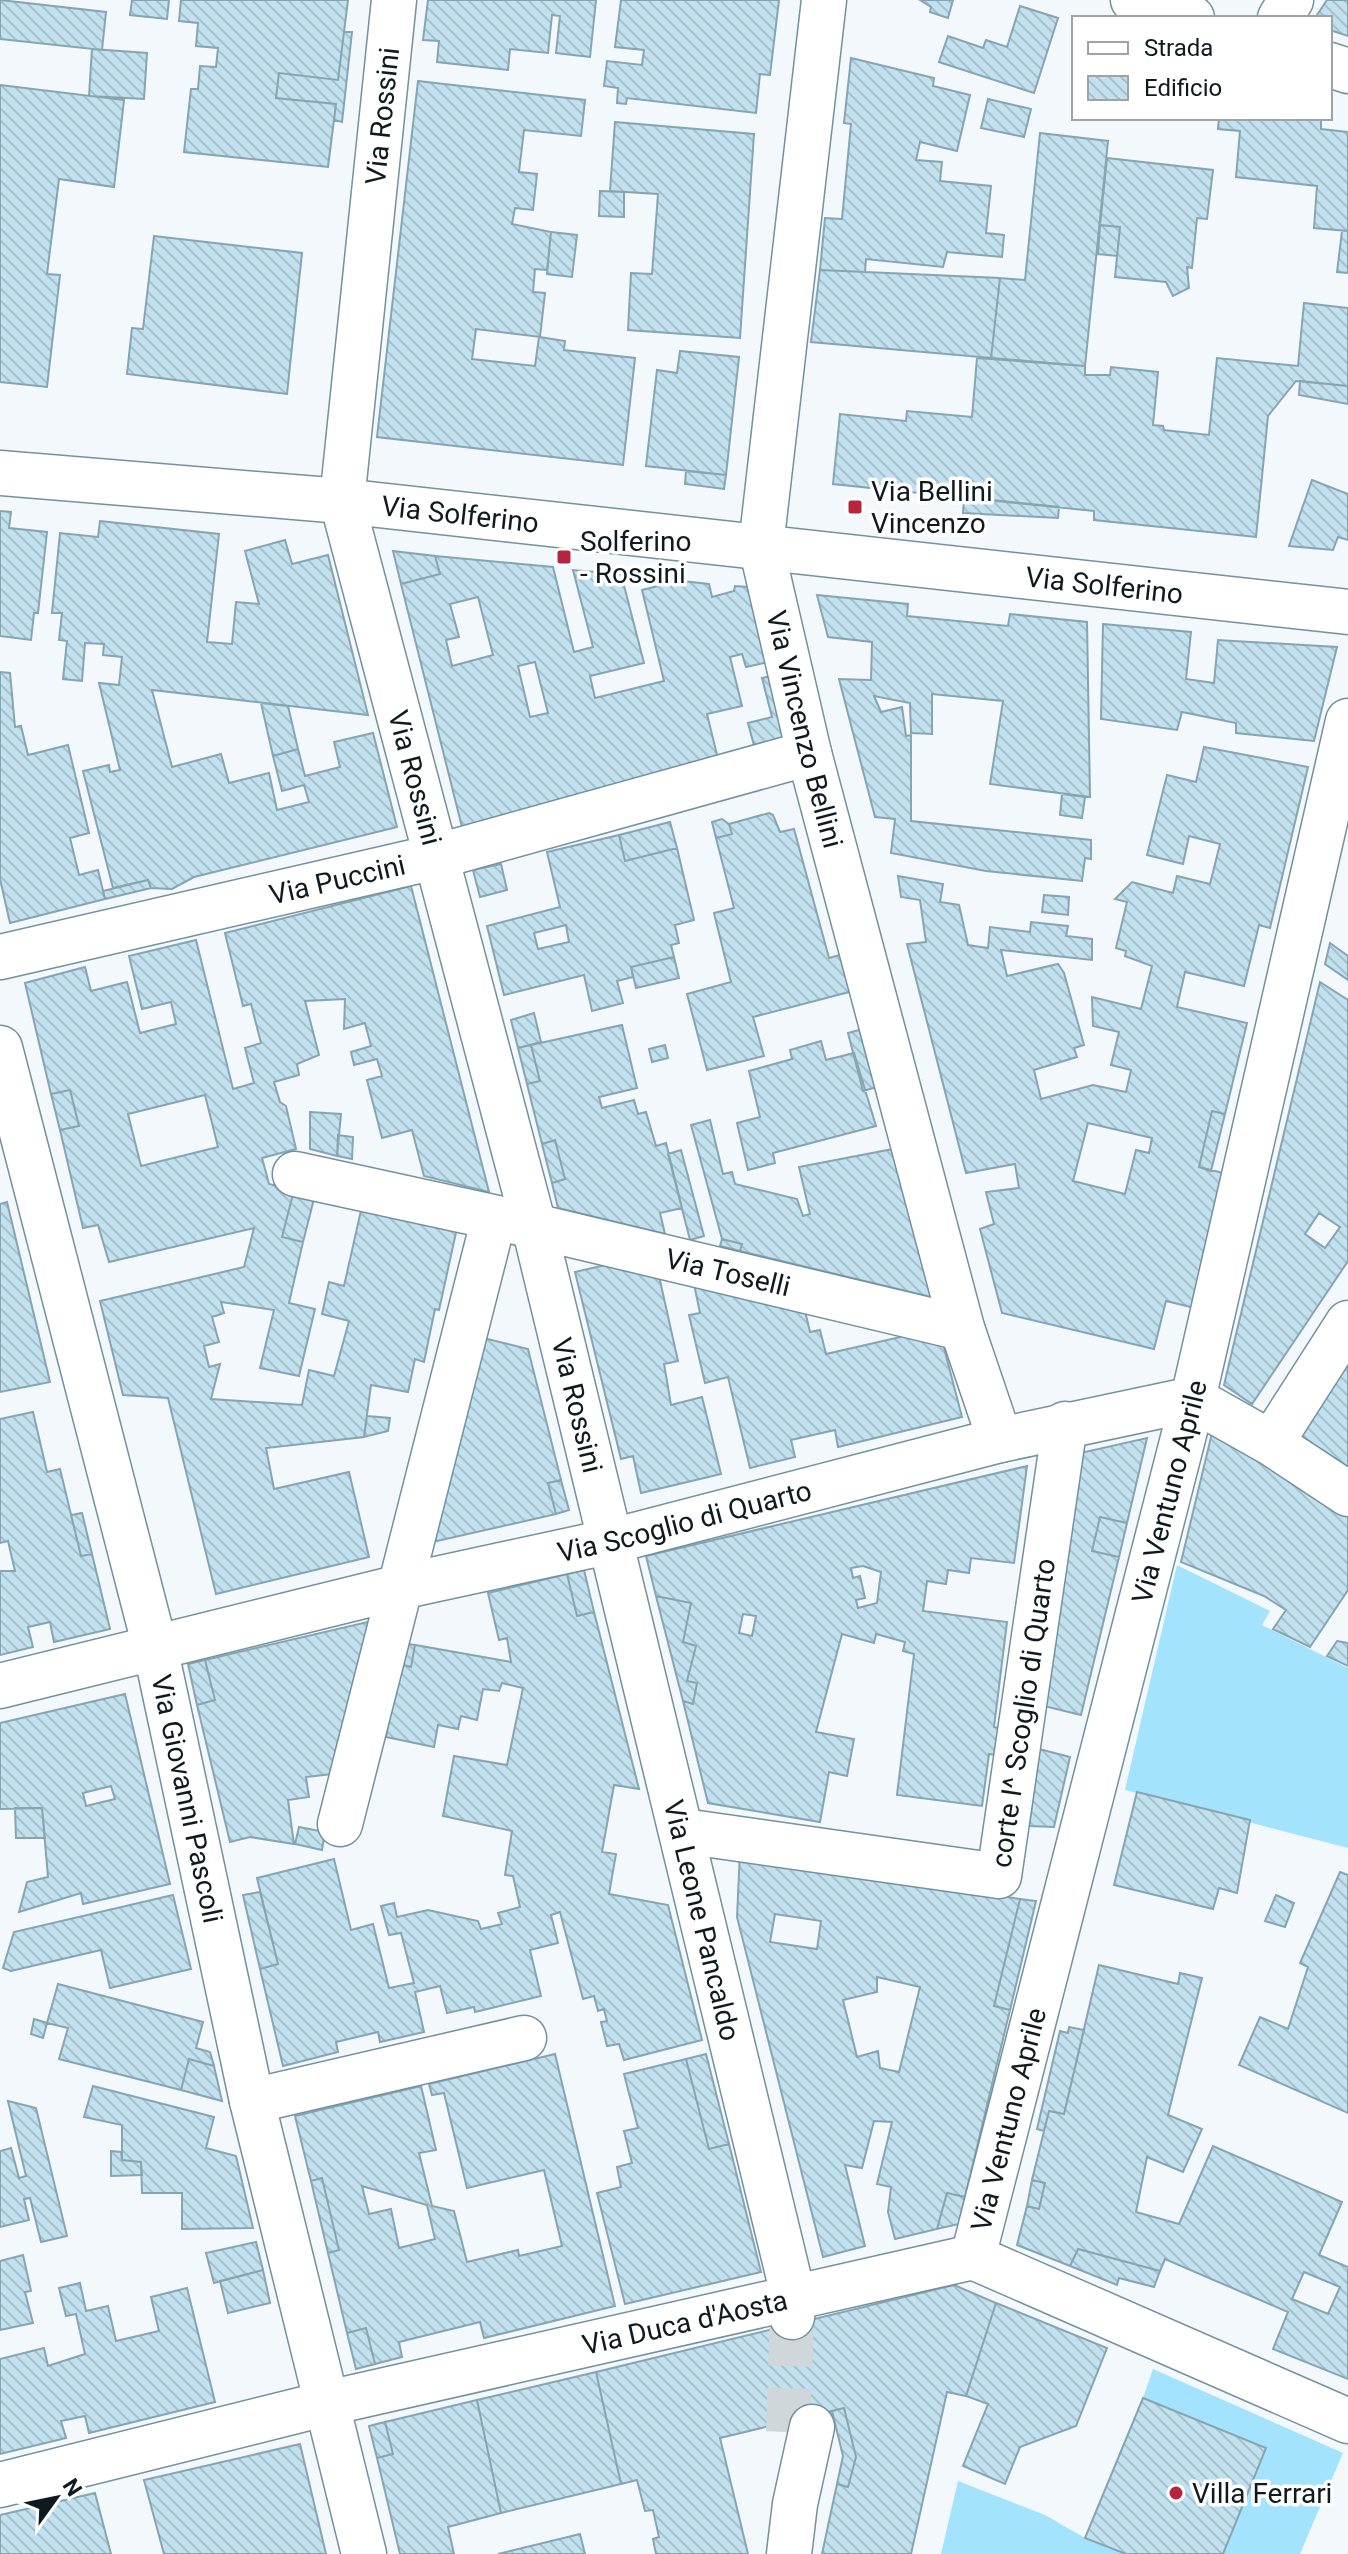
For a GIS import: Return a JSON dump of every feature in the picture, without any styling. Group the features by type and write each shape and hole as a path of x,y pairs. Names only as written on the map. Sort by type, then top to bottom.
{"street":[{"name":"Via Rossini","path":"394,0 342,501 435,857 514,1222 612,1541"},
{"name":"Via Vincenzo Bellini","path":"824,0 761,546 809,753 962,1328 1000,1440"},
{"path":"1133,0 1185,16"},
{"name":"Via Solferino","path":"0,473 342,501 1348,612"},
{"name":"Via Ventuno Aprile","path":"973,2257 1193,1399 1348,722"},
{"name":"Via Puccini","path":"0,957 435,857 809,753"},
{"name":"Via Giovanni Pascoli","path":"0,1048 155,1647 252,2101 364,2554"},
{"name":"Via Toselli","path":"295,1174 514,1222 962,1328"},
{"path":"340,1824 400,1587 514,1222"},
{"path":"1271,1443 1348,1323"},
{"path":"1193,1399 1271,1443 1348,1494"},
{"name":"Via Scoglio di Quarto","path":"0,1686 400,1587 612,1541 1065,1424 1193,1399"},
{"name":"corte I^ Scoglio di Quarto","path":"683,1831 999,1876 1065,1424"},
{"name":"Via Leone Pancaldo","path":"612,1541 803,2306"},
{"path":"252,2101 524,2038"},
{"path":"973,2257 1348,2421"},
{"name":"Via Duca d'Aosta","path":"0,2485 328,2403 803,2306 973,2257"},
{"path":"789,2554 800,2430"}],"shaded area":[{"path":"1177,1565 1270,1611 1262,1625 1348,1668 1348,1848 1125,1790"},
{"path":"1153,2369 1343,2453 1300,2554 1223,2554 1265,2448 1143,2398"},
{"path":"958,2481 1045,2515 1085,2538 1126,2554 941,2554"}],"building":[{"path":"0,0 106,12 102,50 0,39"},
{"path":"132,0 169,0 167,19 130,15"},
{"path":"181,0 348,0 338,80 279,73 276,98 336,104 328,167 184,152 191,89 198,89 200,66 216,67 218,48 196,46 198,23 179,21"},
{"path":"428,0 596,0 590,57 556,53 560,16 552,15 548,53 510,49 508,70 437,62 439,41 423,40"},
{"path":"621,0 779,0 770,75 760,74 756,113 627,98 626,104 617,103 618,88 604,86 607,61 642,65 644,50 615,47"},
{"path":"920,0 953,0 948,18 930,12 931,7"},
{"path":"1327,0 1348,0 1348,36 1332,31 1332,16 1316,16"},
{"path":"1020,6 1058,18 1034,93 939,62 948,36 983,48 986,40 1007,47"},
{"path":"344,32 352,32 342,122 334,120 336,104 276,98 279,73 338,80"},
{"path":"92,49 147,53 144,99 89,96"},
{"path":"851,58 934,78 933,86 970,95 957,151 920,142 916,160 942,162 940,181 991,186 986,233 1004,235 1002,257 947,252 943,267 866,259 865,272 820,270 825,218 842,219 851,124 844,123"},
{"path":"418,81 585,100 581,136 524,130 519,172 537,174 533,210 515,208 512,224 551,232 547,270 535,269 533,292 545,293 540,337 476,329 472,359 535,366 539,337 565,341 564,350 635,358 623,465 377,437"},
{"path":"0,85 124,100 114,187 59,179 47,274 60,275 47,387 0,382"},
{"path":"988,99 1031,109 1024,137 981,128"},
{"path":"1219,120 1321,120 1321,129 1348,132 1348,231 1314,228 1317,186 1236,177 1240,131 1218,129"},
{"path":"615,122 754,134 740,338 628,330 631,273 652,274 658,194 610,191"},
{"path":"1040,133 1108,141 1085,366 991,358 1000,278 1025,280"},
{"path":"1107,158 1213,170 1207,219 1197,218 1192,268 1187,267 1189,288 1173,296 1166,282 1115,277 1120,227 1100,225"},
{"path":"600,191 624,192 624,217 599,216"},
{"path":"1100,225 1120,227 1117,256 1098,254"},
{"path":"1342,231 1348,231 1348,273 1337,272"},
{"path":"551,232 577,235 572,277 547,274"},
{"path":"154,236 302,253 287,394 127,374 132,328 143,329"},
{"path":"820,270 1000,278 991,358 811,342"},
{"path":"1304,303 1348,308 1348,386 1296,381 1268,416 1256,537 1094,520 1094,511 833,484 840,414 906,421 907,411 972,417 977,358 1085,366 1085,375 1110,375 1111,367 1158,372 1153,425 1163,426 1164,430 1209,435 1217,358 1298,366"},
{"path":"680,351 739,357 726,475 646,466 657,370 677,373"},
{"path":"1300,381 1348,386 1348,404 1299,395"},
{"path":"686,471 726,475 724,489 685,484"},
{"path":"1312,480 1348,494 1348,540 1338,537 1333,550 1289,546"},
{"path":"964,497 1059,507 1058,518 963,513"},
{"path":"0,511 11,512 9,528 47,532 38,613 34,613 31,640 0,636"},
{"path":"100,521 219,534 207,642 232,644 236,602 259,604 245,551 285,540 292,564 328,555 368,715 152,690 172,767 221,754 229,783 269,773 277,810 309,802 304,785 282,791 273,756 298,749 305,776 340,767 334,742 373,733 397,827 194,877 172,889 151,888 148,880 113,888 83,771 109,765 110,772 120,770 99,683 119,685 122,657 103,655 104,644 85,643 82,681 63,679 67,641 59,640 62,613 52,613 60,533 98,537"},
{"path":"393,551 435,556 440,574 401,584"},
{"path":"435,556 553,567 574,652 593,647 573,570 621,574 644,663 590,676 595,698 664,681 642,590 673,580 709,584 712,597 734,591 735,586 749,587 768,662 746,667 742,654 730,657 742,706 707,714 719,763 462,827 401,584 440,574","holes":["478,597 493,655 452,666 446,640 459,637 450,604","535,662 548,713 530,717 518,666"]},
{"path":"817,595 908,604 907,616 1008,626 1010,614 1087,622 1090,797 990,784 1003,701 932,694 932,734 911,733 910,703 874,696 881,712 902,707 906,736 911,735 911,821 1091,840 1091,859 1085,858 1082,881 986,871 891,853 895,819 875,817 839,679 871,680 872,642 828,637"},
{"path":"1103,624 1191,632 1186,679 1214,683 1218,640 1337,647 1314,741 1236,733 1236,723 1182,712 1177,730 1101,719"},
{"path":"0,672 10,673 15,727 21,726 28,755 68,745 89,833 70,838 79,875 98,870 105,899 10,923 0,879"},
{"path":"772,676 790,745 756,753 748,723 772,717 762,678"},
{"path":"261,703 288,706 298,749 273,756"},
{"path":"1204,747 1308,767 1270,928 1259,925 1244,986 1185,972 1177,1007 1247,1023 1225,1114 1212,1111 1199,1167 1231,1175 1199,1309 1166,1301 1154,1349 1002,1313 980,1229 994,1224 986,1192 1019,1188 1015,1164 966,1173 907,944 926,942 920,900 901,897 898,876 943,884 940,902 959,905 968,945 988,948 990,927 1030,932 1031,922 1068,926 1066,936 1092,939 1092,960 1001,950 1007,976 1058,964 1064,973 1084,1045 1074,1048 1077,1057 1034,1070 1041,1099 1093,1085 1126,1092 1131,1070 1111,1065 1119,1032 1093,1026 1092,997 1141,1009 1152,966 1125,956 1126,951 1116,948 1127,902 1115,899 1132,882 1173,893 1177,876 1210,884 1220,844 1189,836 1183,864 1147,855 1167,775 1196,782","holes":["1088,1123 1152,1138 1149,1153 1136,1150 1125,1194 1073,1181"]},
{"path":"1062,794 1085,797 1082,818 1060,815"},
{"path":"769,813 773,815 780,832 794,829 829,958 843,954 853,991 753,1017 764,1056 707,1070 687,994 731,982 714,913 734,908 716,838 732,834 729,824"},
{"path":"722,819 729,824 732,834 716,838 712,822"},
{"path":"670,822 677,848 625,861 619,835"},
{"path":"619,835 625,861 677,848 694,920 675,925 679,943 671,945 674,957 631,967 633,977 617,981 623,1003 592,1011 584,975 504,995 487,926 560,907 547,852","holes":["566,925 569,942 538,949 534,933"]},
{"path":"501,864 507,890 480,897 473,870"},
{"path":"148,880 151,888 105,899 103,891"},
{"path":"411,886 489,1192 424,1176 412,1130 382,1138 367,1080 382,1076 377,1059 354,1065 351,1052 371,1046 365,1023 344,1029 345,999 305,1001 319,1055 297,1064 299,1075 274,1082 280,1102 286,1106 296,1149 262,1158 269,1184 294,1190 282,1237 303,1242 289,1303 315,1309 299,1376 260,1368 274,1310 221,1302 224,1313 212,1317 219,1342 204,1346 209,1367 220,1364 211,1399 302,1405 309,1370 334,1376 349,1321 322,1314 329,1282 344,1286 362,1206 457,1228 424,1362 415,1359 408,1392 371,1385 364,1437 266,1448 274,1489 349,1472 369,1557 216,1594 168,1398 123,1395 100,1301 244,1267 254,1228 109,1262 98,1225 83,1228 60,1130 79,1126 70,1090 51,1094 25,983 85,967 91,991 127,982 140,1033 176,1024 171,1002 142,1009 129,956 196,940 233,1089 254,1083 245,1048 261,1043 251,1004 243,1006 225,933","holes":["205,1095 218,1147 141,1166 128,1114"]},
{"path":"1044,895 1069,897 1068,915 1042,912"},
{"path":"1330,943 1348,956 1348,980 1325,964"},
{"path":"674,957 679,978 636,988 631,967"},
{"path":"1320,982 1348,1000 1348,1261 1252,1404 1224,1385","holes":["1319,1213 1340,1227 1325,1248 1305,1234"]},
{"path":"534,1013 541,1042 518,1048 511,1020"},
{"path":"622,1025 637,1088 599,1097 602,1108 634,1100 638,1114 646,1112 656,1146 666,1143 682,1208 660,1213 665,1234 558,1208 552,1183 565,1179 555,1140 542,1144 527,1084 540,1081 531,1045"},
{"path":"863,1029 877,1087 863,1091 848,1033"},
{"path":"821,1041 826,1060 854,1053 876,1126 773,1153 775,1163 748,1170 737,1123 760,1117 749,1071 792,1059 790,1050"},
{"path":"531,1045 540,1081 527,1084 518,1048"},
{"path":"665,1045 668,1058 652,1062 649,1049"},
{"path":"70,1090 79,1126 60,1130 51,1094"},
{"path":"1212,1111 1225,1114 1211,1171 1199,1167"},
{"path":"310,1112 341,1114 337,1156 310,1149"},
{"path":"710,1120 723,1174 732,1172 735,1184 797,1199 803,1216 810,1214 799,1167 893,1149 931,1297 740,1251 742,1244 722,1239 691,1125"},
{"path":"338,1135 353,1137 352,1159 337,1156"},
{"path":"555,1140 565,1179 552,1183 542,1144"},
{"path":"681,1150 704,1236 690,1240 668,1154"},
{"path":"294,1190 315,1195 303,1242 282,1237"},
{"path":"7,1202 50,1382 0,1392 0,1204"},
{"path":"722,1239 742,1244 740,1251 720,1246"},
{"path":"610,1264 659,1276 678,1361 664,1364 671,1405 702,1397 721,1474 641,1493 633,1456 621,1459 575,1272"},
{"path":"694,1284 805,1311 810,1332 820,1330 826,1354 909,1335 943,1344 962,1417 838,1447 835,1430 791,1440 795,1457 750,1468 728,1377 705,1383 689,1315 700,1313"},
{"path":"471,1335 528,1349 561,1480 548,1483 556,1514 424,1544"},
{"path":"1348,1341 1348,1467 1289,1428"},
{"path":"33,1412 47,1472 60,1469 81,1556 92,1554 110,1629 54,1642 50,1622 28,1627 33,1647 0,1655 0,1571 15,1571 8,1541 0,1543 0,1419"},
{"path":"367,1416 390,1418 388,1431 364,1437"},
{"path":"1212,1433 1348,1513 1348,1590 1310,1647 1273,1629 1286,1610 1264,1596 1181,1562"},
{"path":"1147,1438 1127,1523 1100,1517 1092,1551 1119,1557 1081,1715 1044,1706 1076,1454"},
{"path":"1027,1466 1014,1563 971,1558 969,1573 948,1570 946,1584 927,1581 923,1611 1007,1622 994,1727 1000,1728 996,1755 989,1754 982,1806 897,1795 914,1654 903,1651 905,1642 876,1634 874,1643 842,1634 816,1732 854,1739 847,1776 829,1772 820,1822 708,1803 683,1701 693,1704 697,1683 687,1681 696,1646 683,1642 691,1603 656,1596 646,1556","holes":["863,1566 881,1572 877,1603 858,1608 856,1600 865,1598 860,1576 853,1578 851,1568","743,1614 756,1616 752,1636 739,1633"]},
{"path":"561,1480 569,1510 556,1514 548,1483"},
{"path":"82,1513 92,1554 81,1556 71,1515"},
{"path":"1100,1517 1127,1523 1119,1557 1092,1551"},
{"path":"584,1570 594,1612 577,1616 567,1574"},
{"path":"567,1574 577,1616 594,1612 639,1789 614,1785 602,1852 616,1854 609,1894 668,1905 702,2040 624,2060 619,2044 607,2046 601,2022 607,2021 604,2009 598,2011 594,1996 583,1999 560,1912 551,1915 558,1943 530,1950 541,1996 475,2012 474,2007 447,2013 440,1986 415,1992 424,2032 380,2042 378,2032 336,2042 338,2052 283,2066 260,1969 278,1964 257,1878 334,1859 351,1930 373,1924 389,1988 414,1983 401,1933 389,1935 381,1906 394,1903 397,1917 428,1910 478,1921 481,1929 502,1924 498,1913 520,1907 513,1876 505,1875 512,1831 443,1816 454,1756 507,1765 523,1688 502,1683 499,1691 483,1689 477,1720 461,1716 458,1729 438,1725 434,1747 386,1737 399,1664 411,1667 415,1645 511,1662 507,1638 499,1640 488,1593"},
{"path":"656,1596 691,1603 683,1642 696,1646 687,1681 697,1683 693,1704 683,1701"},
{"path":"376,1620 332,1774 306,1777 309,1797 288,1800 294,1844 250,1837 230,1842 197,1705 215,1700 205,1660"},
{"path":"1337,1641 1348,1643 1348,1666 1327,1656"},
{"path":"402,1643 415,1645 411,1667 399,1664"},
{"path":"205,1660 215,1700 197,1705 188,1664"},
{"path":"125,1694 170,1884 83,1904 81,1893 19,1912 27,1882 48,1877 42,1808 0,1809 0,1723","holes":["111,1786 115,1799 86,1806 83,1793"]},
{"path":"1039,1749 1070,1757 1054,1827 1029,1826"},
{"path":"1137,1792 1250,1820 1237,1893 1219,1888 1213,1909 1114,1885"},
{"path":"15,1808 42,1808 45,1838 16,1838"},
{"path":"299,1827 325,1832 322,1850 295,1844"},
{"path":"740,1852 1020,1899 994,2006 1010,2010 965,2197 947,2193 937,2229 895,2239 888,2212 891,2187 877,2184 892,2122 874,2121 862,2168 845,2165 865,2246 823,2257 737,1917","holes":["775,1914 821,1921 817,1949 770,1942","877,1977 920,1987 899,2072 880,2068 878,2051 857,2057 843,2000 877,1992"]},
{"path":"1340,1872 1348,1875 1348,2113 1239,2065 1260,2017 1288,2029 1308,1967 1300,1963"},
{"path":"260,1892 278,1964 260,1969 243,1895"},
{"path":"173,1895 191,1969 110,1988 101,1950 11,1971 3,1968 14,1932"},
{"path":"1276,1895 1294,1903 1285,1927 1265,1921"},
{"path":"1020,1899 1036,1901 1010,2010 994,2006"},
{"path":"1099,1965 1178,1984 1180,1973 1202,1978 1168,2115 1202,2129 1183,2172 1147,2157 1136,2212 1179,2224 1213,2146 1342,2202 1319,2255 1348,2267 1348,2379 1273,2349 1288,2312 1165,2259 1160,2271 1078,2249 1070,2266 1017,2245 1027,2206 1039,2209 1045,2183 1032,2180 1049,2111 1064,2114","holes":["1304,2272 1340,2287 1328,2314 1292,2299"]},
{"path":"58,1984 203,2022 196,2048 210,2052 214,2066 189,2059 181,2090 59,2059 68,2028 47,2023"},
{"path":"34,2019 47,2023 43,2038 31,2034"},
{"path":"1069,2027 1084,2030 1064,2114 1049,2111 1044,2131 1037,2129 1060,2031 1068,2033"},
{"path":"555,2054 615,2306 484,2338 480,2322 399,2342 402,2357 375,2364 366,2328 347,2333 328,2253 339,2250 322,2178 311,2181 295,2116 421,2086 436,2150 419,2153 432,2206 454,2211 467,2262 518,2250 519,2256 562,2246 544,2170 467,2188 444,2093 432,2095 429,2084","holes":["362,2186 427,2205 435,2239 399,2248 391,2209 369,2214"]},
{"path":"706,2054 729,2144 709,2149 686,2059"},
{"path":"189,2059 214,2066 222,2101 181,2090"},
{"path":"686,2059 709,2149 729,2144 761,2272 625,2304 597,2193 621,2187 617,2167 632,2163 624,2131 638,2128 624,2074"},
{"path":"93,2086 214,2117 206,2148 236,2156 253,2228 182,2229 182,2193 142,2193 141,2162 122,2160 122,2125 84,2117"},
{"path":"8,2101 36,2108 67,2236 41,2242 30,2198 24,2199 29,2220 0,2227 0,2151 11,2148 19,2178 26,2176"},
{"path":"111,2151 121,2152 122,2160 141,2162 142,2175 111,2176"},
{"path":"322,2178 339,2250 328,2253 311,2181"},
{"path":"1032,2180 1045,2183 1039,2209 1027,2206"},
{"path":"947,2193 965,2197 959,2224 937,2229"},
{"path":"256,2242 263,2270 214,2283 206,2253"},
{"path":"1078,2249 1160,2271 1154,2287 1119,2278 1117,2285 1070,2266"},
{"path":"23,2255 31,2291 25,2292 33,2323 0,2330 0,2261"},
{"path":"263,2270 270,2303 228,2313 220,2281"},
{"path":"80,2283 86,2311 108,2306 116,2341 159,2331 151,2297 187,2288 215,2402 89,2433 85,2416 61,2421 66,2438 0,2454 0,2359 44,2348 48,2366 85,2354 76,2314 66,2316 59,2288"},
{"path":"954,2285 996,2303 966,2396 947,2392 911,2554 822,2554 837,2484 848,2487 856,2457 844,2408 720,2438 748,2554 656,2554 653,2539 659,2537 653,2510 645,2511 637,2480 621,2484 596,2372"},
{"path":"996,2303 1107,2348 1076,2426 1020,2447 1005,2484 963,2466 988,2404 966,2396"},
{"path":"366,2328 375,2364 356,2369 347,2333"},
{"path":"596,2372 621,2484 501,2513 477,2400"},
{"name":"Villa Ferrari","path":"1143,2398 1266,2448 1223,2554 1126,2554 1085,2538"},
{"path":"477,2400 501,2513 448,2527 454,2554 400,2554 377,2458 393,2454 385,2422"},
{"path":"844,2408 856,2457 848,2487 837,2484 843,2456 832,2411"},
{"path":"385,2422 393,2454 377,2458 369,2426"},
{"path":"300,2444 326,2554 164,2554 144,2480"},
{"path":"95,2493 111,2554 0,2554 0,2515"},
{"path":"580,2534 585,2554 498,2554"}],"tunnel":[{"path":"788,2432 792,2317"}],"place":[{"name":"Via Bellini Vincenzo","path":"855,507"},
{"name":"Solferino - Rossini","path":"564,557"},
{"name":"Villa Ferrari","path":"1176,2493"}]}
